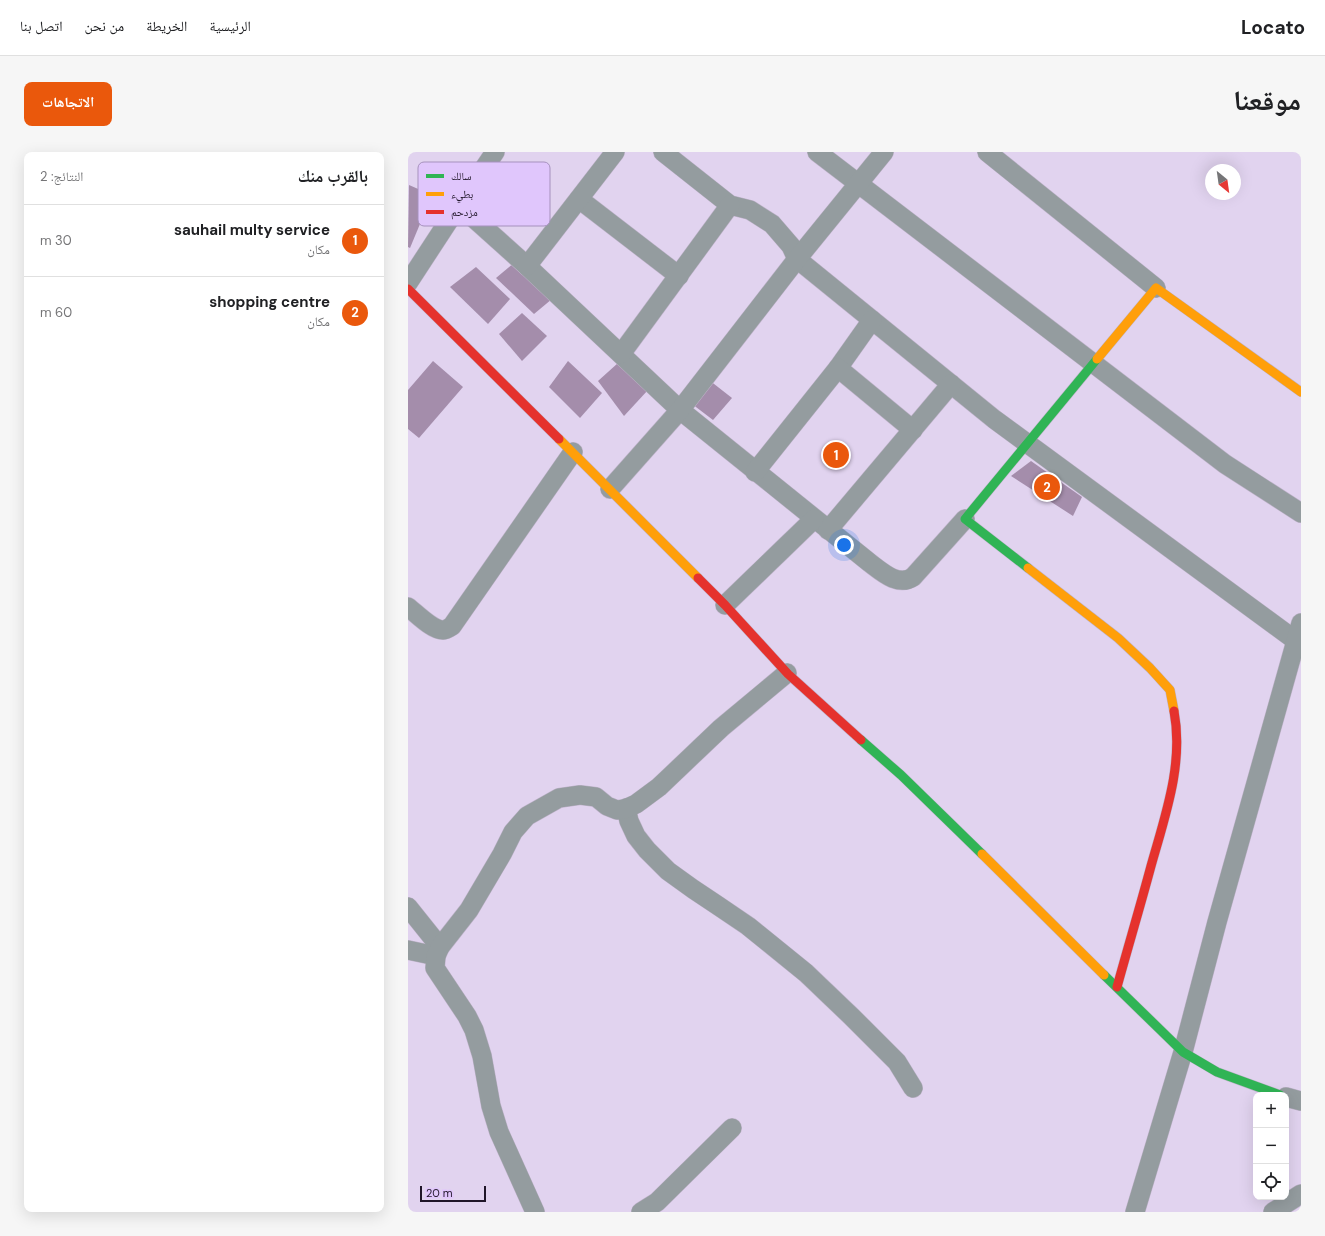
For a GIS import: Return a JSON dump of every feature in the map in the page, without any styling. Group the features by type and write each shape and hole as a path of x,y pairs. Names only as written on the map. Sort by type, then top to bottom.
{"street":[{"path":"488,162 495,152"},
{"path":"527,266 615,152"},
{"path":"663,152 730,206 750,210 772,224 791,246 797,259 994,419 1298,631 1182,1052 1135,1212"},
{"path":"817,152 1225,464 1301,513"},
{"path":"610,489 680,410 797,259 884,152"},
{"path":"987,152 1156,288 1301,392"},
{"path":"579,199 679,276"},
{"path":"621,354 730,206"},
{"path":"446,226 408,288 610,489 725,606 787,673 901,775 1182,1052 1217,1072 1272,1092"},
{"path":"482,226 680,410 821,525 870,563 889,576 899,580 914,577 965,519 1156,288"},
{"path":"755,472 838,368 872,320"},
{"path":"838,368 913,430"},
{"path":"725,606 821,525 913,430 951,384"},
{"path":"408,607 438,629 444,630 452,626 573,452"},
{"path":"965,519 1118,638 1150,668 1170,690 1177,728 1176,757 1171,795 1117,987"},
{"path":"535,1212 499,1132 491,1106 482,1056 474,1030 467,1016 435,968 438,951 469,910 502,854 513,832 528,816 559,798 580,795 596,797 607,806 617,810 636,804 659,787 721,728 787,673"},
{"path":"626,808 629,821 636,836 663,866 693,889 748,926 806,973 897,1062 913,1088"},
{"path":"408,907 438,951"},
{"path":"408,950 438,951"},
{"path":"1289,1098 1301,1101"},
{"path":"641,1212 656,1202 732,1128"},
{"path":"1273,1212 1301,1194"}],"building":[{"path":"409,185 418,189 419,226 410,248 408,247"},
{"path":"515,262 552,299 534,314 496,278"},
{"path":"476,267 510,299 488,324 450,287"},
{"path":"522,313 547,336 522,361 499,334"},
{"path":"433,361 463,387 419,438 408,429 408,390"},
{"path":"568,361 602,393 580,418 549,387"},
{"path":"618,363 648,390 624,416 598,381"},
{"path":"709,380 732,398 713,420 692,404"},
{"path":"832,446 850,457 839,466 822,453"},
{"path":"1031,461 1082,497 1073,516 1011,476"}],"traffic: fast":[{"path":"1028,568 965,519 1097,359"},
{"path":"861,740 901,775 982,854"},
{"path":"1104,975 1183,1052 1217,1072 1272,1092"}],"traffic: slow":[{"path":"1097,359 1156,288 1301,392"},
{"path":"559,439 698,578"},
{"path":"1028,568 1118,638 1150,668 1170,690 1174,711"},
{"path":"982,854 1104,975"}],"traffic: jam":[{"path":"408,289 559,439"},
{"path":"698,578 725,605 788,674 861,740"},
{"path":"1117,987 1172,790 1177,751 1174,711"}],"place":[{"name":"sauhail multy service","path":"836,455"},
{"name":"shopping centre","path":"1047,487"}]}
